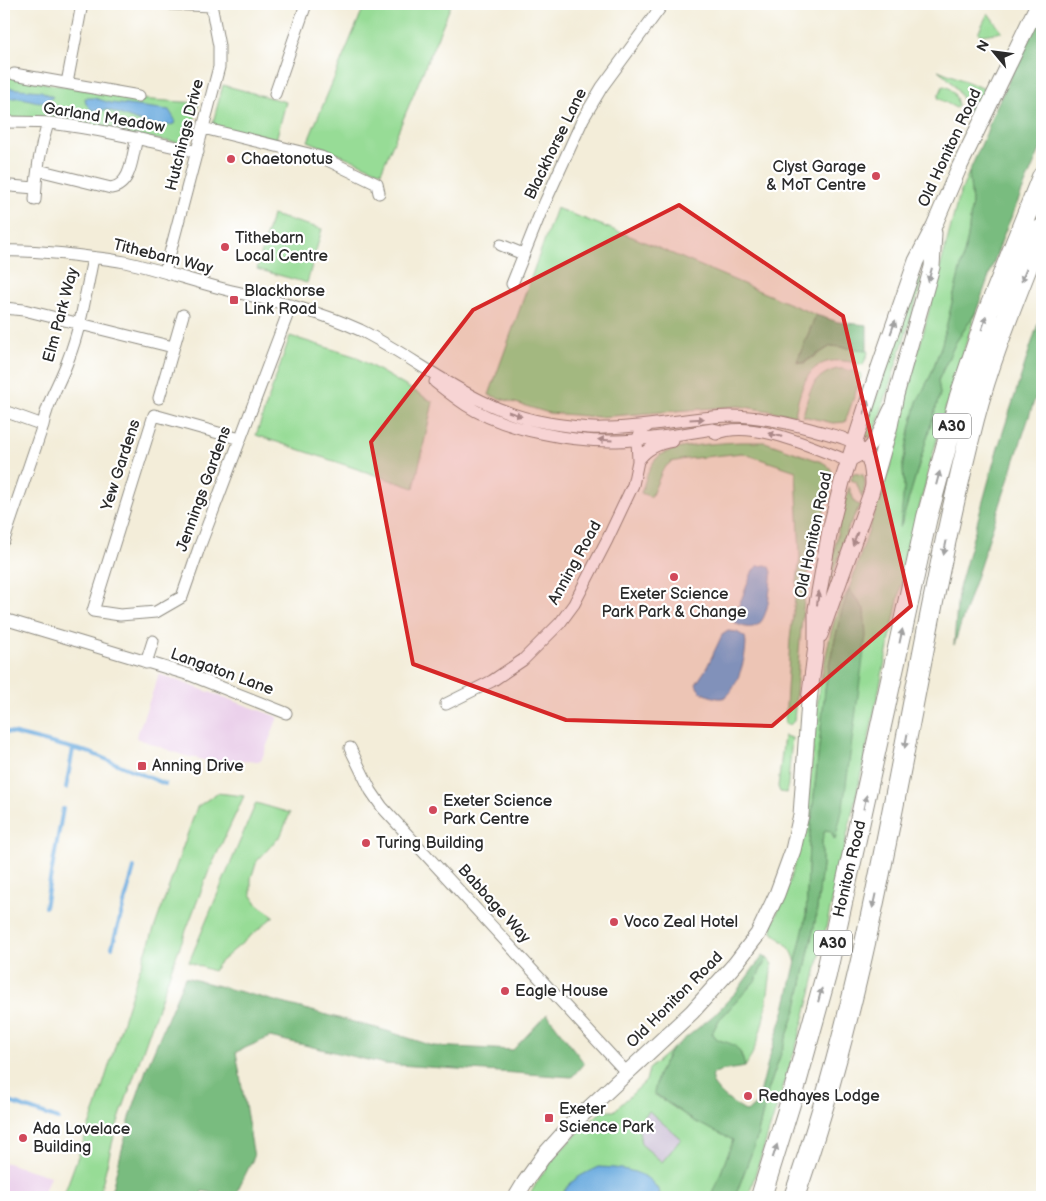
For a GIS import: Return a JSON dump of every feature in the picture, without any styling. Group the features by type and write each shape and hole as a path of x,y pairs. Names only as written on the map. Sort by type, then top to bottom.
{"highway":[{"name":"Honiton Road","path":"760,1197 793,1094 826,975 927,517 960,396 988,312 1042,178"},
{"name":"Honiton Road","path":"794,1197 823,1110 844,1033 890,828 946,540 974,416 999,341 1042,229"}],"street":[{"path":"67,83 82,4"},
{"path":"171,4 211,5"},
{"name":"Blackhorse Lane","path":"512,284 568,150 584,119 602,87 663,4"},
{"name":"Old Honiton Road","path":"516,1197 540,1161 566,1130 692,1012 736,963 758,934 777,894 793,850 800,814 816,646 816,609 830,530 848,461 859,447 916,261 1038,4"},
{"name":"Hutchings Drive","path":"164,272 198,152 220,60 211,5"},
{"path":"275,94 301,5"},
{"path":"14,74 139,96"},
{"name":"Garland Meadow","path":"4,122 48,123 137,138 198,152"},
{"path":"35,200 42,143 48,123"},
{"path":"203,128 321,157 377,184 379,192"},
{"path":"38,170 111,188 116,187 127,176 137,138"},
{"path":"11,186 35,188"},
{"name":"Old Honiton Road","path":"816,646 871,493 890,426 896,395 932,268 934,226"},
{"path":"501,245 523,254"},
{"name":"Tithebarn Way","path":"4,251 35,251 123,262 291,304 358,329 470,396 518,416 545,423 604,428 630,434 637,440"},
{"name":"Elm Park Way","path":"4,540 43,425 46,409 68,360 79,324 93,258"},
{"name":"Jennings Gardens","path":"93,611 120,615 156,612 182,596 291,304"},
{"path":"4,308 24,310 173,347"},
{"path":"159,398 183,316"},
{"name":"Tithebarn Way","path":"418,365 430,378 465,405 491,418 560,437 616,441 637,440 713,429 722,431 752,430 794,440 848,461"},
{"name":"Old Honiton Road","path":"859,447 876,438 896,395"},
{"path":"4,411 43,425"},
{"name":"Yew Gardens","path":"93,611 154,415 240,439"},
{"name":"Tithebarn Way","path":"604,428 649,425 685,419 730,416 751,417 797,425 859,447"},
{"path":"637,440 641,431 649,425"},
{"name":"Tithebarn Way","path":"638,461 649,450 666,442 713,435 722,431"},
{"name":"Anning Road","path":"446,704 492,681 523,660 560,623 574,604 633,485 638,461 637,440"},
{"name":"Old Honiton Road","path":"859,447 869,460 871,493"},
{"name":"Langaton Lane","path":"4,619 190,675 286,713"},
{"name":"Langaton Lane","path":"146,663 153,641"},
{"name":"Babbage Way","path":"352,753 382,807 627,1073"}],"highlighted area":[{"path":"679,205 843,316 911,606 772,726 566,720 413,664 371,442 473,310"}],"shaded area":[{"path":"159,674 278,717 261,761 212,762 182,755 136,738"},
{"path":"649,1111 682,1139 662,1162 641,1144 638,1124"},
{"path":"4,1162 50,1176 42,1197 4,1197"}],"green space":[{"path":"365,4 451,5 381,172 308,141"},
{"path":"1042,10 1042,145 1004,234 976,312 956,342 938,380 940,394 900,528 904,488 903,464 910,430 917,402 930,377 942,344 968,237 972,202 969,172 992,116"},
{"path":"988,13 1002,32 982,35 978,33"},
{"path":"938,70 985,89 974,113 968,113 956,89"},
{"path":"4,76 137,99 199,103 188,144 4,117"},
{"path":"223,85 286,102 276,140 212,126"},
{"path":"943,86 949,88 954,93 958,106 956,108 939,99 938,97"},
{"path":"969,172 972,202 968,237 942,344 930,377 917,402 910,430 903,464 904,488 901,525 940,394 938,381 956,342 976,312 941,423 910,544 862,770 812,989 798,1040 748,1197 735,1197 756,1141 768,1091 797,1007 816,917 822,866 822,840 825,830 831,831 834,839 850,590 842,610 825,690 809,844 806,917 796,964 793,953 772,932 772,926 790,880 800,847 807,810 819,688 831,632 839,605 849,589 901,433 896,431 958,199"},
{"path":"556,208 635,238 816,315 797,362 804,363 831,346 867,350 868,353 863,365 847,361 834,361 823,363 814,369 802,387 795,415 739,406 599,417 549,413 489,395"},
{"path":"272,215 322,229 307,283 257,269"},
{"path":"916,278 922,279 921,286 877,425 870,437 867,437 864,434"},
{"path":"1042,311 1042,377 954,645 958,592 996,454"},
{"path":"816,315 838,322 867,325 867,350 831,346 803,363 797,361"},
{"path":"290,336 354,356 433,402 414,488 256,435"},
{"path":"837,369 862,374 845,422 833,423 803,416 812,386 822,376"},
{"path":"740,442 765,442 822,462 830,468 832,473 811,562 803,607 794,721 790,725 785,723 790,640 800,557 796,471 742,453 686,459 671,462 663,469 651,497 641,493 651,466 663,454 684,447"},
{"path":"853,473 863,475 865,486 862,498 856,482 851,480"},
{"path":"849,487 855,503 860,505 849,526 831,580 828,580 839,526"},
{"path":"849,589 864,609 866,636 843,807 835,840 831,831 825,830 822,840 822,866 816,917 797,1007 768,1091 756,1141 735,1197 712,1197 733,1140 694,1121 654,1093 658,1075 671,1050 714,1015 737,991 763,955 767,958 755,981 719,1020 712,1033 718,1040 730,1043 737,1048 745,1067 717,1072 713,1074 712,1082 728,1099 747,1112 758,1102 768,1062 785,1009 806,917 809,844 825,690 830,660"},
{"path":"784,736 792,738 787,793 780,792 778,787"},
{"path":"217,793 244,796 208,873 172,967 116,1128 99,1197 63,1197 96,1107 136,980 197,807"},
{"path":"256,803 290,813 281,835 257,861 251,878 251,894 258,905 274,916 220,962 213,971 189,962"},
{"path":"767,958 772,964 764,1017 757,1043 745,1067 741,1053 718,1040 712,1033 719,1020 755,981"},
{"path":"185,977 387,1031 433,1046 513,1050 547,1014 584,1063 572,1077 385,1064 270,1037 236,1052 254,1157 234,1197 202,1191 200,1197 110,1197 131,1114 147,1067"},
{"path":"671,1050 658,1075 654,1094 694,1121 733,1140 712,1197 661,1197 659,1190 565,1189 562,1197 529,1197 543,1173 561,1151 602,1111 614,1111 646,1081 649,1069","holes":["649,1111 681,1139 662,1162 641,1144 638,1124"]}],"water":[{"path":"4,89 41,91 53,97 41,102 19,98 4,99"},
{"path":"85,98 169,110 175,120 174,124 149,124 108,110 92,110 86,104"},
{"path":"766,565 770,567 772,572 766,613 755,626 747,627 735,623 734,618 753,570 758,566"},
{"path":"728,631 737,632 745,637 744,658 739,676 732,690 726,697 717,698 703,693 696,684 706,669 722,635"},
{"path":"598,1167 616,1168 644,1176 657,1188 661,1197 562,1197 572,1182"}],"waterway":[{"path":"4,731 91,753 165,784"},
{"path":"66,788 73,749"},
{"path":"45,907 63,809"},
{"path":"112,947 134,868"},
{"path":"4,1100 58,1119"}],"place":[{"name":"Chaetonotus","path":"231,159"},
{"name":"Clyst Garage & MoT Centre","path":"876,176"},
{"name":"Tithebarn Local Centre","path":"225,247"},
{"name":"Blackhorse Link Road","path":"234,300"},
{"name":"Exeter Science Park Park & Change","path":"674,577"},
{"name":"Anning Drive","path":"142,766"},
{"name":"Exeter Science Park Centre","path":"433,810"},
{"name":"Turing Building","path":"366,843"},
{"name":"Voco Zeal Hotel","path":"614,922"},
{"name":"Eagle House","path":"505,991"},
{"name":"Redhayes Lodge","path":"748,1096"},
{"name":"Exeter Science Park","path":"549,1118"},
{"name":"Ada Lovelace Building","path":"23,1138"}]}
